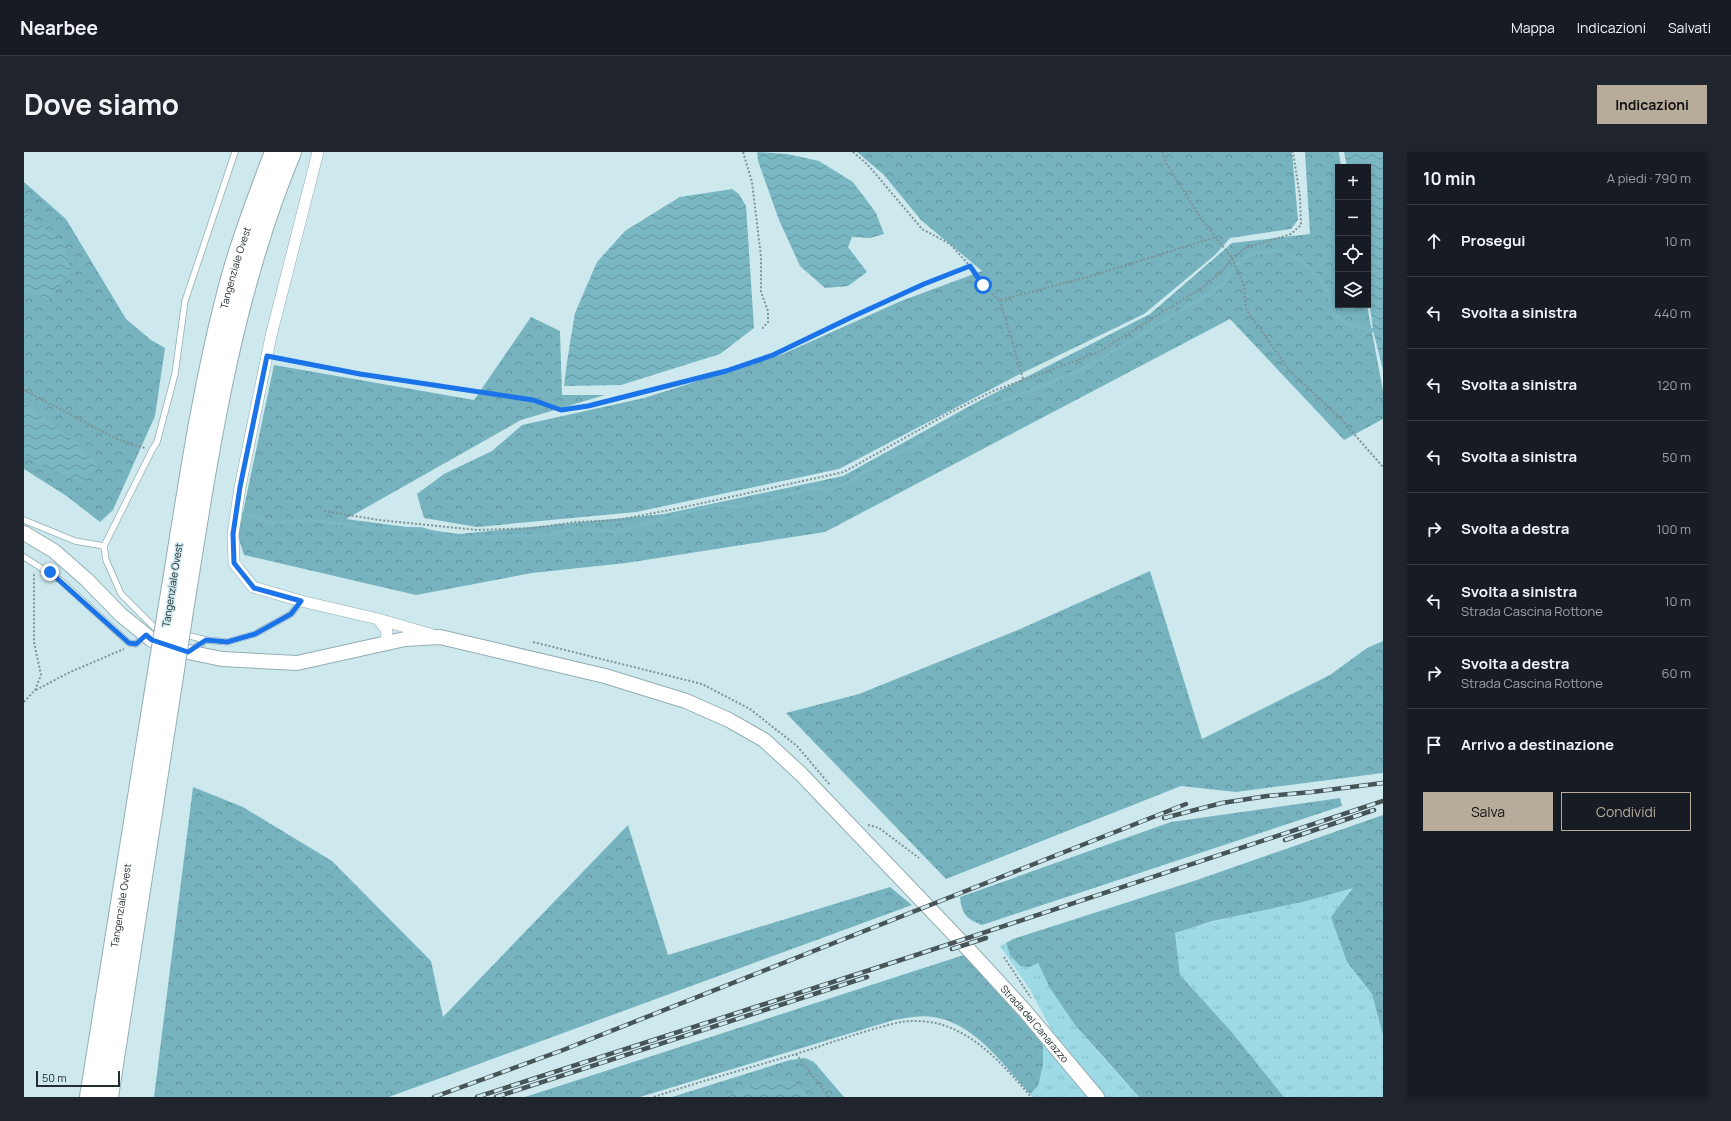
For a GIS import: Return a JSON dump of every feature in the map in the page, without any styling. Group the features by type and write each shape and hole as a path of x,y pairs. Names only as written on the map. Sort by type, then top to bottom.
{"highway":[{"name":"Tangenziale Ovest","path":"108,1097 176,608 194,452 215,344 226,297 241,248 275,152"},
{"name":"Tangenziale Ovest","path":"176,608 204,483 228,351 254,254 290,152"},
{"name":"Tangenziale Ovest","path":"90,1097 166,674"}],"street":[{"path":"318,152 298,226 267,356 240,487 233,534 234,563 254,588 301,601 378,619 440,637"},
{"name":"Strada del Canarazzo","path":"24,533 54,551 87,580 121,615 152,640 188,652 222,659 297,663 404,639 440,637 605,676 686,702 729,720 764,740 801,774 970,951 1025,1011 1098,1097"},
{"path":"378,619 387,631 386,643"}],"lane":[{"path":"235,152 185,301 175,374 157,442 104,546 106,560 121,594 154,627 206,640 227,642 255,634 291,614 301,601"},
{"path":"24,520 75,541 104,546"},
{"path":"24,556 60,580 129,643 136,644 146,635"},
{"path":"188,652 206,640"}],"path":[{"path":"743,152 752,182 761,257 761,292 768,311 768,322 761,330"},
{"path":"853,152 868,165 922,230 950,244 970,266 983,285 997,299 1000,300 1024,379"},
{"path":"1162,152 1166,163 1200,217 1232,258 1244,286 1246,309 1289,370 1340,418 1383,467"},
{"path":"324,511 379,520 477,530 534,528 576,522 618,520 844,472 949,413 993,391 1097,353 1203,286 1221,272 1232,258 1245,248 1291,234 1301,225 1300,197 1293,152"},
{"path":"1000,300 1088,277 1216,238"},
{"path":"267,356 360,374 533,400 561,410 588,406 726,371 773,355 868,309 970,266"},
{"path":"24,390 117,439 152,450"},
{"path":"34,563 34,642 41,675 35,690"},
{"path":"24,702 35,690 68,673 123,650 129,643"},
{"path":"844,818 879,828 919,858"},
{"path":"654,1097 698,1082 902,1022 920,1021 939,1024 957,1030 991,1053 1031,1097"},
{"path":"796,1054 829,1097"}],"green space":[{"path":"857,152 1292,152 1298,220 1291,229 1230,238 1215,255 1144,314 1016,376 839,469 636,512 477,527 424,518 417,494 444,474 492,451 522,425 644,398 783,354 901,301 982,271 921,220 884,175"},
{"path":"1305,152 1339,152 1341,164 1335,164 1335,308 1368,308 1383,391 1383,419 1344,440 1230,319 825,532 626,563 532,573 416,595 244,555 238,536 274,365 474,400 531,317 560,331 562,395 605,395 521,420 346,519 459,534 664,514 843,476 979,401 1150,314 1232,243 1310,234"},
{"path":"24,182 66,219 126,319 151,340 165,348 155,416 113,510 100,522 68,497 24,469"},
{"path":"1150,571 1202,739 1330,675 1367,648 1383,641 1383,773 1236,792 1181,786 946,879 786,713 859,694 1018,630"},
{"path":"193,787 243,807 332,861 431,961 443,1017 628,825 668,955 890,887 912,905 389,1097 154,1097"},
{"path":"1340,798 1342,806 982,925 966,916 962,908 960,897 1171,822"},
{"path":"1383,815 1383,1035 1372,994 1347,962 1331,917 1353,888 1302,902 1213,921 1175,933 1180,975 1230,1030 1284,1097 1139,1097 1075,1025 1050,988 1038,963 1030,967 1020,966 1010,955 1006,943 1013,939 1197,880"},
{"path":"1353,888 1347,962 1372,994 1383,1035 1383,1097 1284,1097 1230,1030 1180,975 1175,933 1219,920"},
{"path":"1006,943 1010,955 1030,967 1038,963 1059,1001 1083,1034 1139,1097 1105,1097 1060,1046 1029,988 1000,946"},
{"path":"967,954 1043,1043 1043,1065 1038,1086 1030,1094 999,1058 975,1036 962,1027 948,1021 923,1016 894,1020 640,1097 525,1097"},
{"path":"1043,1043 1090,1097 1032,1097 1030,1094 1038,1083 1042,1070"},
{"path":"805,1058 814,1062 844,1097 808,1097 795,1083 765,1079 726,1097 672,1097 790,1060"}],"water":[{"path":"757,152 787,154 819,161 853,182 876,213 884,234 870,238 852,237 848,247 867,272 848,286 825,288 800,266 779,220 758,161"},
{"path":"1344,152 1383,152 1383,370 1373,330 1370,308 1371,164 1346,164"},
{"path":"732,189 739,194 746,206 754,328 720,354 621,385 564,386 575,313 597,262 625,231 680,197"},
{"path":"24,213 65,245 71,272 48,301 24,291"},
{"path":"24,402 60,429 97,463 82,483 34,461 24,453"},
{"path":"765,1078 795,1083 808,1097 726,1097"}],"waterway":[{"path":"1237,264 1250,254 1279,250 1301,260 1321,280 1329,295 1333,313 1347,324 1373,330 1383,338"},
{"path":"243,514 275,523 312,520 370,528 421,529 455,538 548,535 576,528 615,532 716,505 738,507 795,493 806,488 828,489 844,485 862,473 979,409 1033,390 1087,367 1218,288 1225,283 1232,270"}],"railway":[{"path":"1164,818 1222,803 1267,796 1383,783"},
{"path":"477,1097 913,956 1383,801"},
{"path":"434,1097 563,1050 1186,804"},
{"path":"1285,840 1374,810"},
{"path":"952,949 986,938"},
{"path":"496,1097 867,977"}],"route":[{"path":"50,572 129,643 136,644 146,635 152,640 188,652 206,640 227,642 255,634 291,614 301,601 254,588 234,563 233,534 240,487 267,356 360,374 533,400 561,410 588,406 726,371 773,355 924,284 970,266 983,285"}]}
